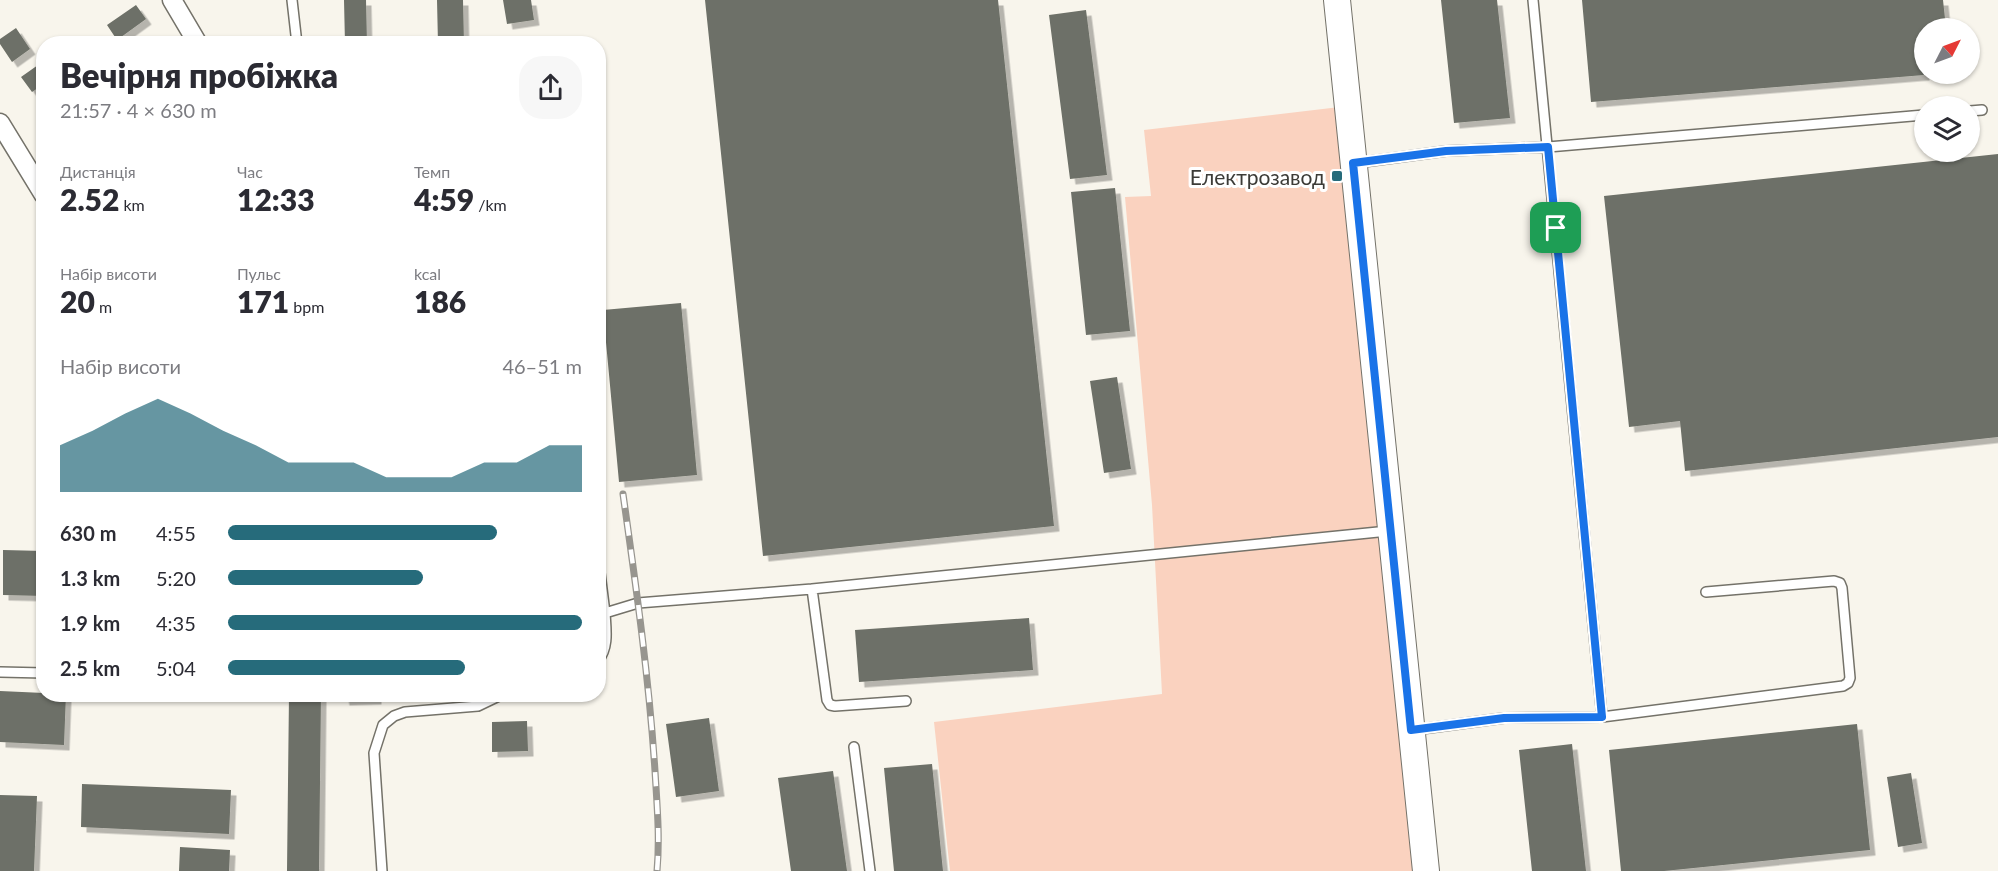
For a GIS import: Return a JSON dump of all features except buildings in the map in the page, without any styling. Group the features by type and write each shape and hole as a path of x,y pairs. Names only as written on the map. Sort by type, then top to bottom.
{"main road":[{"path":"1337,0 1426,871"}],"street":[{"path":"172,0 193,36"},
{"path":"0,123 36,182"}],"lane":[{"path":"292,0 296,36"},
{"path":"1533,0 1602,717"},
{"path":"1353,163 1446,151 1548,147 1914,116"},
{"path":"606,613 638,603 812,589 1391,531"},
{"path":"1411,730 1504,718 1602,717 1843,686 1848,683 1849,667 1840,583 1706,592"},
{"path":"812,589 827,700 830,705 906,701"},
{"path":"0,672 36,673"},
{"path":"382,871 374,753 383,725 394,716 405,712 478,706 486,702"},
{"path":"854,747 870,871"}],"shaded area":[{"path":"1348,106 1426,871 950,871 934,722 1162,694 1152,505 1125,197 1151,196 1144,130"}],"railway":[{"path":"623,494 649,701 658,821 657,871"}],"place":[{"name":"Електрозавод","path":"1337,176"}],"route":[{"path":"1548,147 1556,228 1602,717 1504,718 1411,730 1353,163 1446,151 1548,147"}]}
